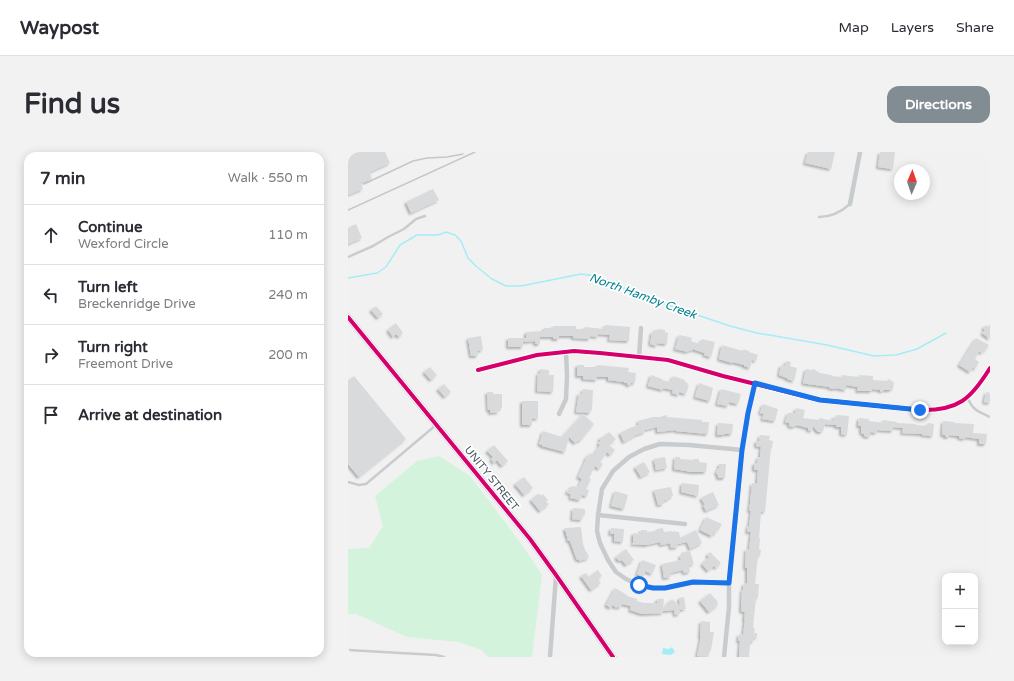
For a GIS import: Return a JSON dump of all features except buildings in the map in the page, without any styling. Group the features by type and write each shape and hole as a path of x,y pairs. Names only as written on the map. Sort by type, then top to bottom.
{"street":[{"path":"850,204 860,152"},
{"name":"UNITY STREET","path":"348,317 530,538 613,657"},
{"path":"639,357 641,328"},
{"path":"559,414 566,399 566,352"},
{"path":"478,370 536,355 566,352 594,352 668,360 820,400 920,410 935,410 947,408 968,398 990,368"},
{"path":"724,657 729,607 729,583 742,450 755,383"},
{"path":"729,583 693,582 665,588 653,588 626,580 616,572 608,560 600,543 597,531 598,515 602,489 614,472 629,457 644,449 660,444 742,450"},
{"path":"598,515 685,524"},
{"path":"550,657 556,575"}],"lane":[{"path":"819,217 826,217 836,214 850,204"},
{"path":"348,257 373,246 425,216"},
{"path":"968,398 970,404 975,409 990,417"},
{"path":"348,482 359,485 366,484 436,424"},
{"path":"348,650 436,655 444,657"}],"green space":[{"path":"439,456 470,476 523,546 542,575 532,657 488,657 482,650 458,642 407,637 356,614 348,614 348,549 369,548 383,526 375,496 417,461"}],"water":[{"path":"672,647 675,652 671,655 662,654 663,648 669,649"}],"waterway":[{"name":"North Hamby Creek","path":"348,278 377,273 386,267 400,245 417,235 438,235 446,232 455,235 461,241 468,258 477,267 492,279 506,286 521,286 581,274 596,276 613,282 632,293 730,326 757,333 827,345 874,356 896,355 917,349 946,333"}],"railway":[{"path":"348,210 475,152"},
{"path":"364,184 413,161 463,154"}],"cycle path":[{"path":"348,317 530,539 613,657"},
{"path":"478,370 537,355 574,351 600,353 668,360 723,376 820,400 933,410 954,405 962,401 976,388 990,368"}],"route":[{"path":"639,585 653,588 665,588 693,582 729,583 733,557 742,450 755,383 820,400 894,406 920,410"}]}
